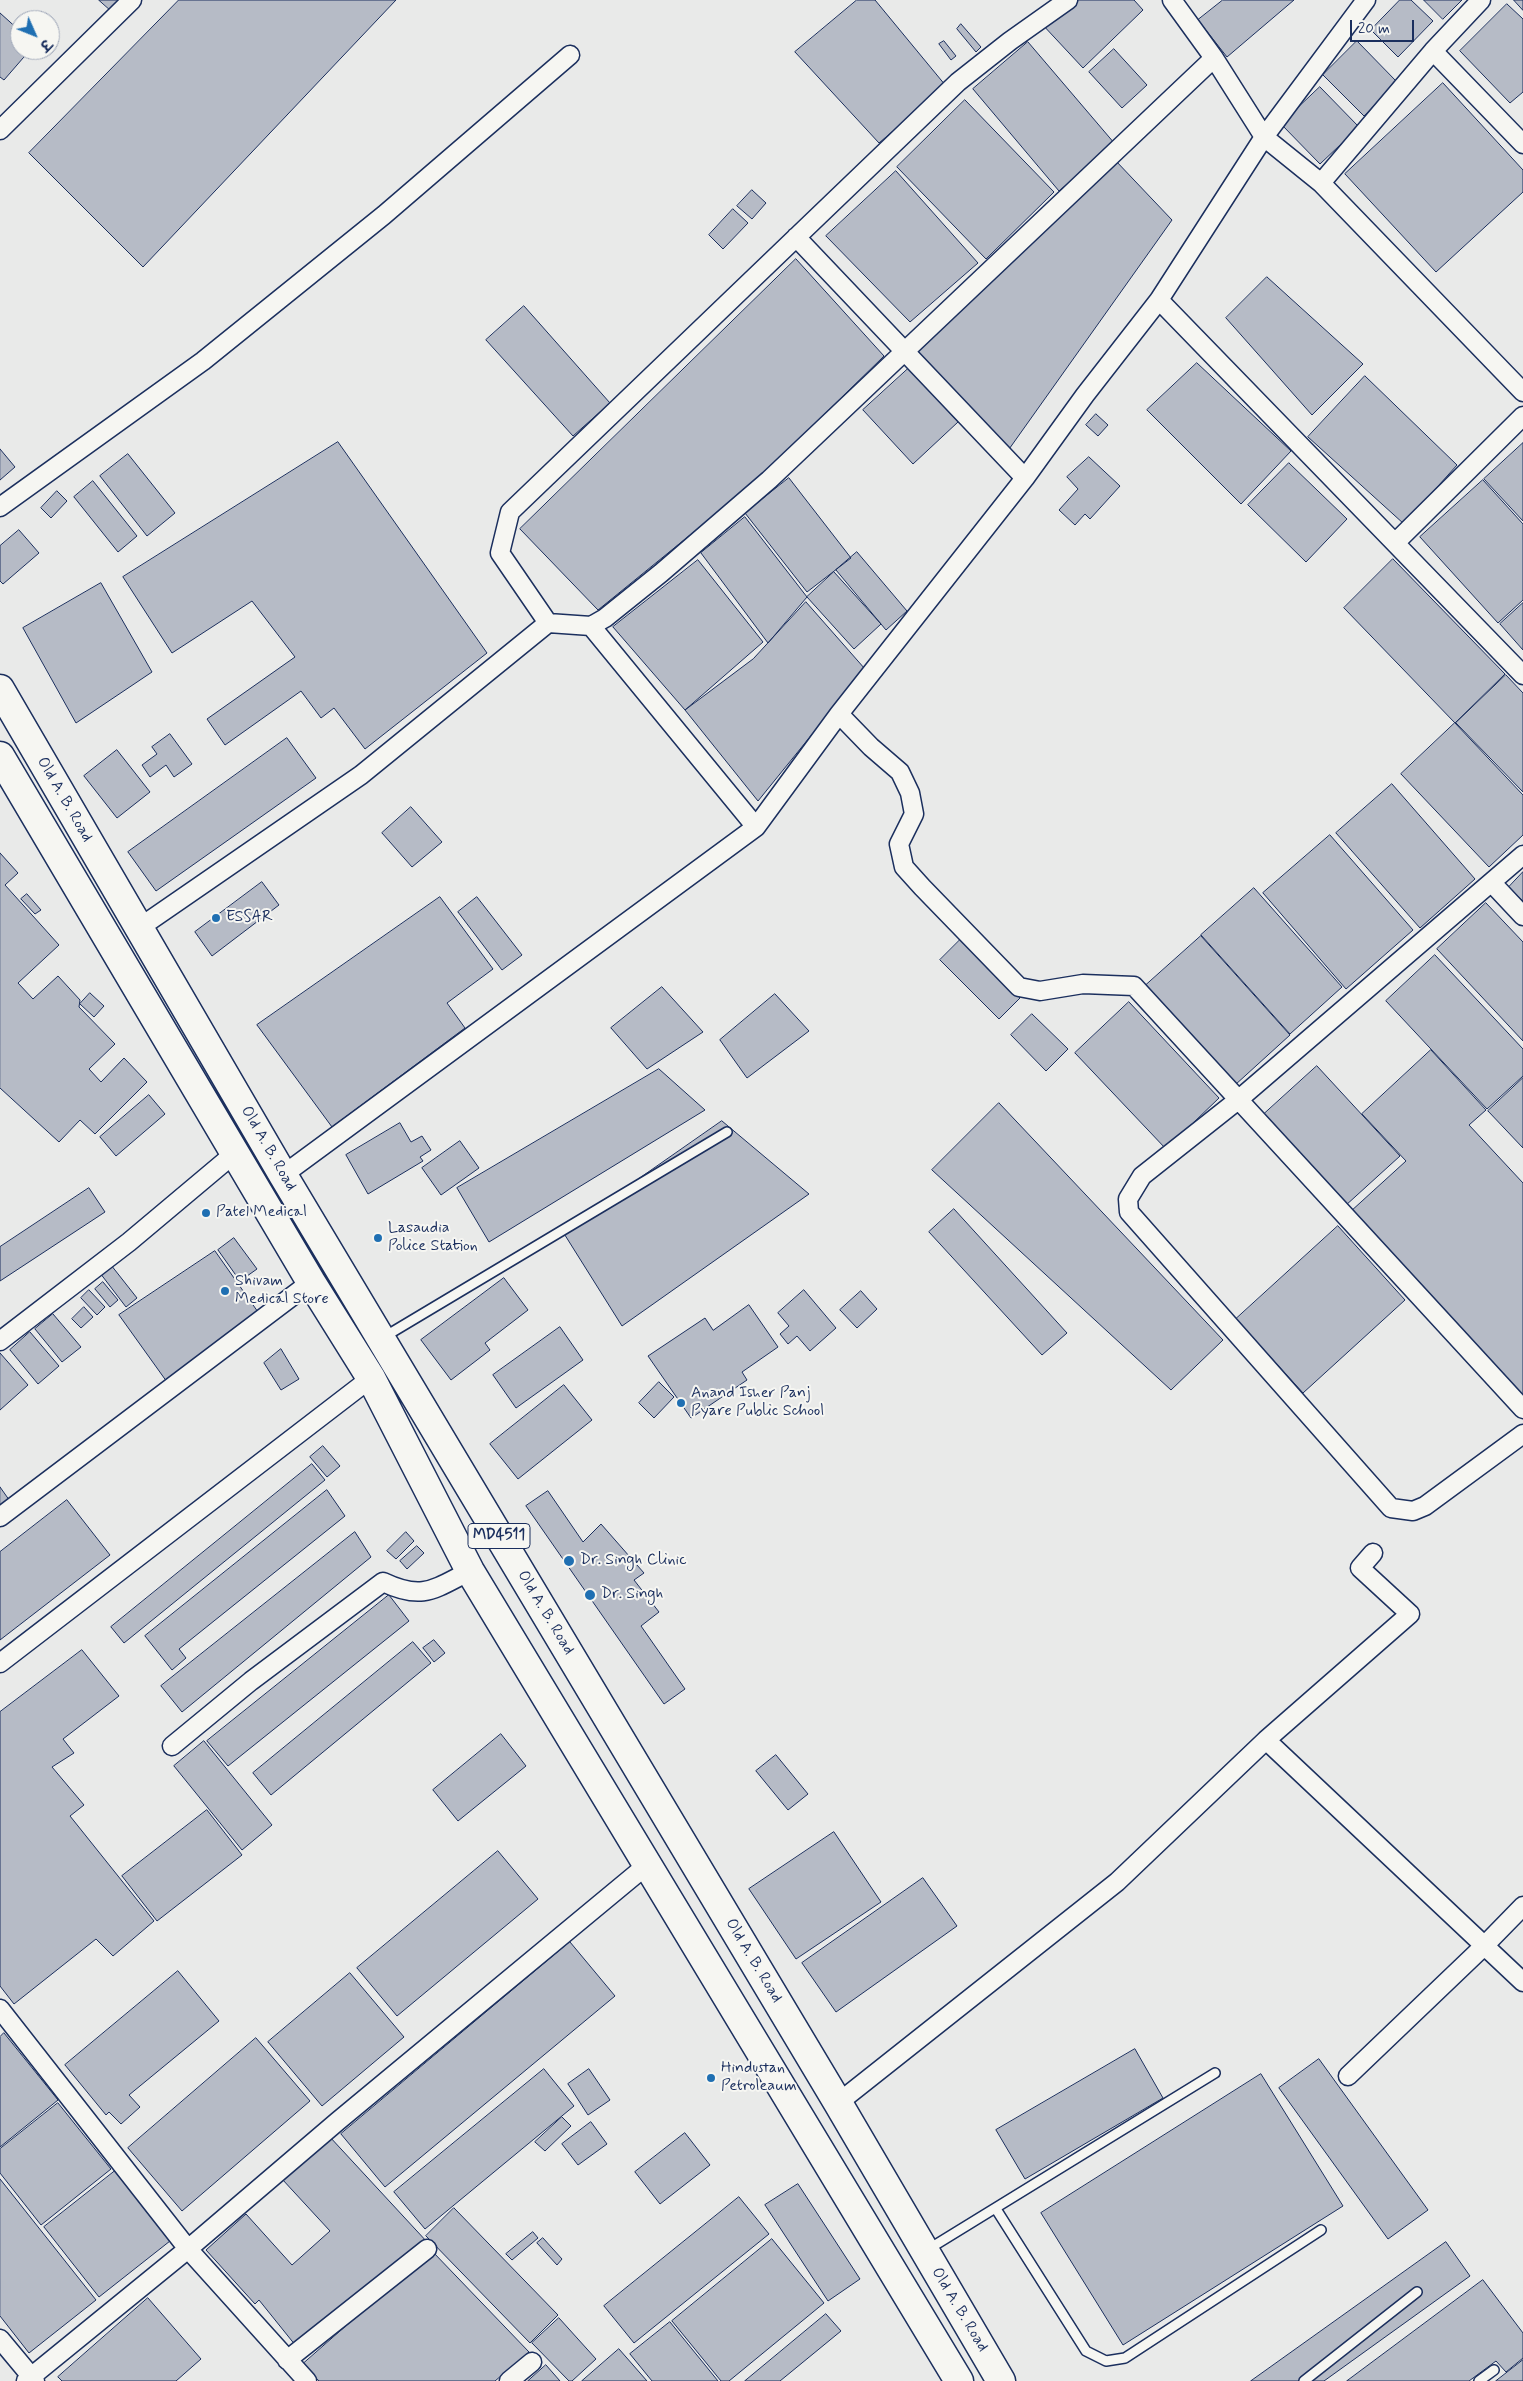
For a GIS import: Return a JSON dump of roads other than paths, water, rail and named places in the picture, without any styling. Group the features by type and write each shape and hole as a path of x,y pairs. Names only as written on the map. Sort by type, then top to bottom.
{"main road":[{"name":"Old A. B. Road","path":"0,689 283,1175 838,2103 1001,2381"},
{"name":"Old A. B. Road","path":"0,756 311,1282 371,1378 470,1571 959,2381"}],"street":[{"path":"0,130 132,0"},
{"path":"548,623 500,553 510,512 958,82 1010,41 1068,0"},
{"path":"1172,0 1214,58 1264,138 1321,183 1523,392"},
{"path":"283,1175 756,826 839,714 1025,478 1085,395 1159,300 1264,138 1366,0"},
{"path":"1321,183 1433,51 1481,0"},
{"path":"1433,51 1523,144"},
{"path":"0,507 203,362 384,215 570,55"},
{"path":"139,928 361,775 548,623 591,626 661,573 770,480 1214,58"},
{"path":"796,237 1025,478"},
{"path":"1159,300 1523,675"},
{"path":"1395,543 1523,416"},
{"path":"591,626 756,826"},
{"path":"839,714 871,748 900,772 910,793 914,814 899,844 904,867 996,965 1020,987 1040,991 1083,984 1134,986 1523,1409"},
{"path":"1523,855 1238,1100 1142,1176 1128,1199 1129,1212 1390,1508 1413,1511 1425,1506 1523,1434"},
{"path":"1492,883 1523,916"},
{"path":"0,1341 129,1242 235,1153"},
{"path":"0,1517 311,1282"},
{"path":"0,1663 371,1378"},
{"path":"838,2103 1117,1882 1266,1740 1410,1614 1360,1568 1373,1553"},
{"path":"172,1746 251,1681 383,1582 408,1592 425,1593 470,1571"},
{"path":"1266,1740 1523,1982"},
{"path":"0,2339 30,2380 647,1865"},
{"path":"1348,2076 1484,1946 1523,1906"},
{"path":"0,2008 188,2249 307,2381"},
{"path":"287,2360 427,2249"},
{"path":"509,2381 532,2362"}],"lane":[{"path":"381,1339 727,1132"},
{"path":"924,2252 1215,2074"},
{"path":"996,2209 1086,2351 1106,2361 1125,2358 1321,2230"},
{"path":"1309,2380 1417,2292"},
{"path":"1479,2381 1494,2370"}],"place":[{"name":"ESSAR","path":"216,918"},
{"name":"Patel Medical","path":"206,1213"},
{"name":"Lasaudia Police Station","path":"378,1238"},
{"name":"Shivam Medical Store","path":"225,1291"},
{"name":"Anand Isher Panj Pyare Public School","path":"681,1403"},
{"name":"Dr. Singh Clinic","path":"569,1561"},
{"name":"Dr. Singh","path":"590,1595"},
{"name":"Hindustan Petroleaum","path":"711,2078"}]}
